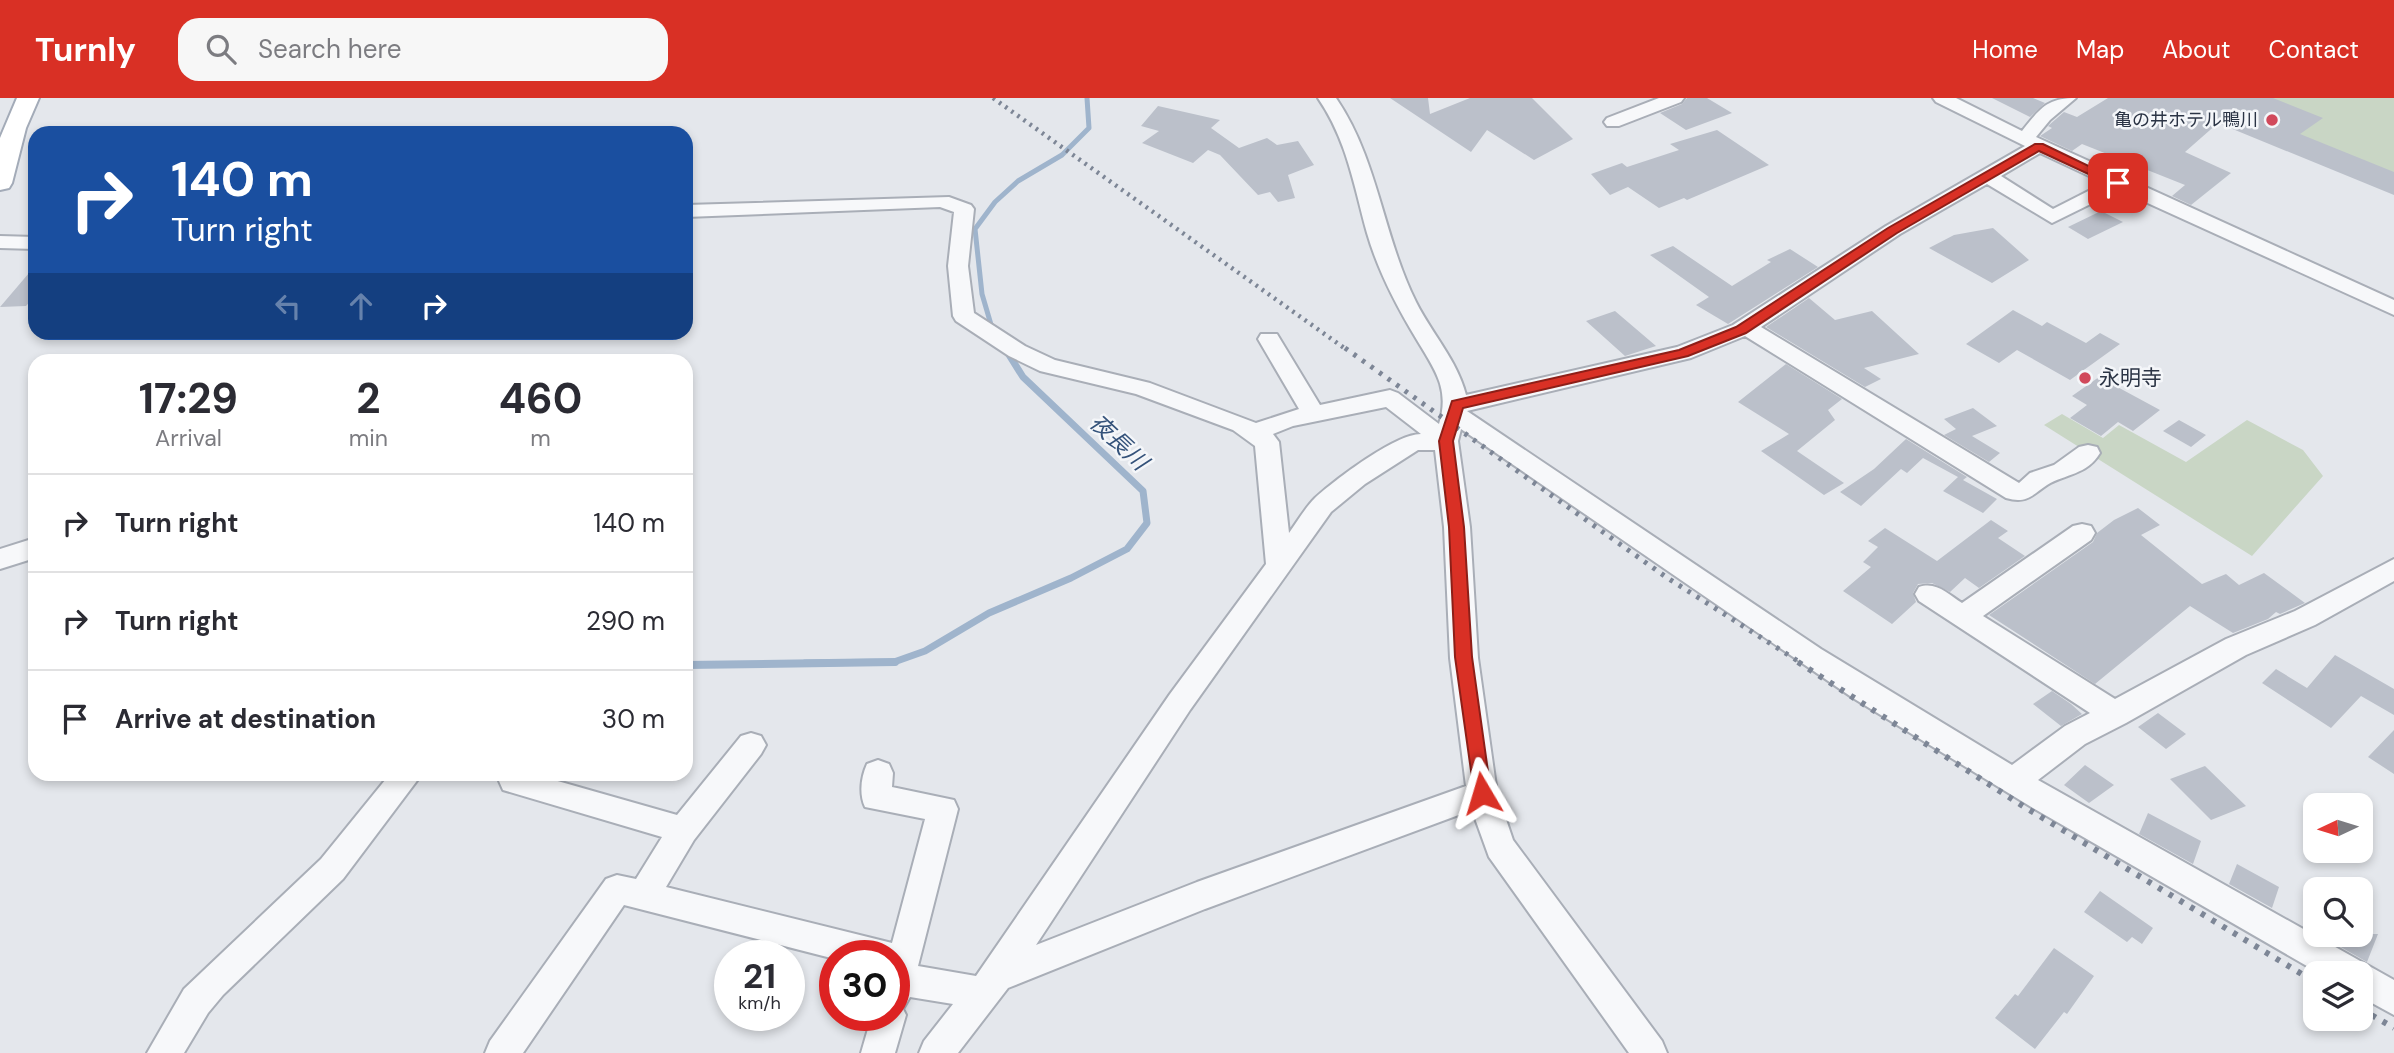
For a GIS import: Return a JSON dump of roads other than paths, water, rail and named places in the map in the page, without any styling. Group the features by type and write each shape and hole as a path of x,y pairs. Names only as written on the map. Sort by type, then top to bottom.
{"main road":[{"path":"0,183 6,168 13,124 29,98"}],"street":[{"path":"1326,98 1336,111 1362,170 1378,235 1405,302 1449,374 1455,409 1446,441 1457,527 1464,657 1482,793 1500,847 1650,1053"},
{"path":"1613,122 1675,98"},
{"path":"1942,98 2118,183 2394,308"},
{"path":"1455,409 1683,353 1745,327 1893,230 1987,176 2032,143 2044,116 2067,98"},
{"path":"1987,176 2052,217 2118,183"},
{"path":"693,211 942,201 964,209 958,266 964,316 1008,345 1048,366 1142,388 1241,424 1267,442 1279,565"},
{"path":"0,242 28,241"},
{"path":"1745,327 2015,492 2027,490 2039,479 2063,471 2088,453"},
{"path":"1269,339 1314,414"},
{"path":"1254,433 1288,419 1390,398 1446,441"},
{"path":"1455,409 1655,552 1863,690 2014,781 2329,961"},
{"path":"936,1053 989,985 1180,702 1322,506 1356,478 1413,442 1446,441"},
{"path":"1963,616 2081,533"},
{"path":"0,559 28,550"},
{"path":"2014,781 2075,735 2116,715 2236,647 2305,618 2394,569"},
{"path":"1928,594 2116,715"},
{"path":"645,895 683,830 751,745"},
{"path":"878,773 876,798 943,809 904,940"},
{"path":"164,1053 196,1001 332,869 401,781"},
{"path":"514,781 683,830"},
{"path":"910,972 989,985 1222,888 1482,793"},
{"path":"502,1053 617,889 819,947"},
{"path":"2373,986 2394,999"},
{"path":"878,1053 884,1031"}],"waterway":[{"name":"夜長川","path":"992,328 982,294 975,229 995,202 1018,181 1062,155 1089,128 1087,98"},
{"name":"夜長川","path":"805,663 894,662 925,651 989,613 1071,578 1127,549 1147,523 1143,491 1023,377 1006,350"},
{"name":"夜長川","path":"693,665 895,662"}],"railway":[{"path":"993,98 1347,350"},
{"path":"1345,348 1666,577 1801,663"},
{"path":"1798,662 2023,806 2303,975"},
{"path":"2373,1016 2394,1028"}],"place":[{"name":"亀の井ホテル鴨川","path":"2272,120"},
{"name":"永明寺","path":"2085,378"}]}
